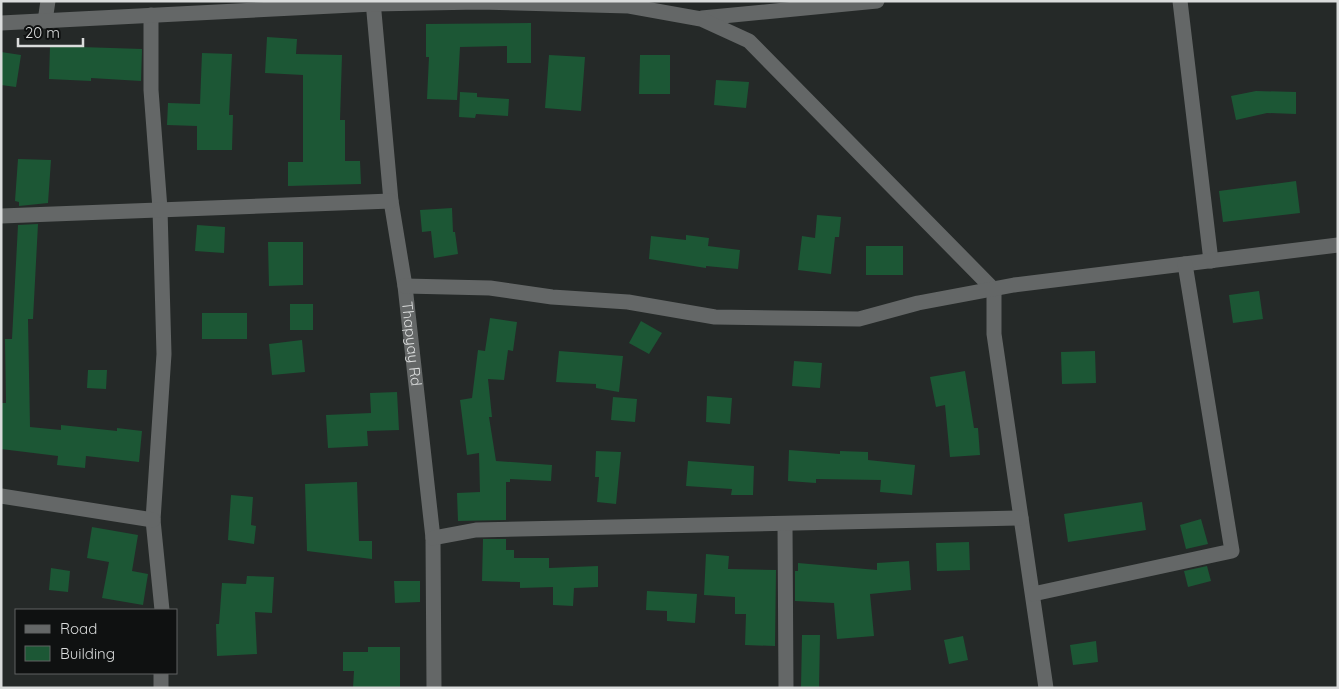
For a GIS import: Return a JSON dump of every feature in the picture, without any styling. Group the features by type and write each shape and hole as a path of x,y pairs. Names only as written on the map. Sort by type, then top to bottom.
{"street":[{"path":"45,20 48,1"},
{"path":"701,19 878,1"},
{"path":"1180,1 1211,261"},
{"path":"1,23 373,2 479,2 629,6 701,19 749,41 994,290 994,334 1046,688"},
{"name":"Thapyay Rd","path":"373,2 391,200 405,286 433,538 434,688"},
{"path":"151,15 151,90 160,209 164,354 153,520 162,609"},
{"path":"1,216 391,200"},
{"path":"405,286 490,288 552,297 628,302 715,317 859,319 918,303 994,290 1338,245"},
{"path":"1032,594 1232,551 1185,264"},
{"path":"1,496 153,520"},
{"path":"433,538 476,530 1021,518"},
{"path":"785,524 786,688"},
{"path":"161,674 161,688"}],"building":[{"path":"531,23 531,63 507,63 507,46 460,47 457,100 427,99 429,57 426,57 426,24"},
{"path":"267,37 297,39 296,54 342,55 340,120 345,120 345,161 360,161 361,184 288,186 288,162 303,162 303,75 265,73"},
{"path":"50,46 142,49 141,81 91,78 91,81 49,79"},
{"path":"1,52 21,55 16,87 1,85"},
{"path":"202,53 232,54 229,115 233,115 232,150 197,150 197,126 167,125 168,103 200,104"},
{"path":"549,55 585,57 581,111 545,108"},
{"path":"640,55 670,55 670,94 639,94"},
{"path":"716,80 749,82 746,108 714,105"},
{"path":"1256,91 1296,92 1296,114 1267,113 1236,120 1231,96"},
{"path":"460,92 477,93 477,97 509,99 508,116 476,114 475,118 459,117"},
{"path":"18,159 51,160 48,203 19,206 19,202 15,201"},
{"path":"1296,181 1300,213 1223,222 1219,191"},
{"path":"452,208 453,232 455,232 458,254 434,258 431,231 422,232 420,210"},
{"path":"817,215 841,217 839,237 835,237 831,274 798,270 802,236 815,238"},
{"path":"38,224 33,319 28,319 30,427 61,430 61,425 117,431 117,428 142,431 139,462 86,456 85,468 57,465 58,456 1,449 1,403 6,403 5,339 12,339 18,225"},
{"path":"197,225 225,227 224,253 195,251"},
{"path":"686,235 709,238 708,246 740,250 738,269 706,266 706,268 649,259 651,236 686,240"},
{"path":"268,242 303,242 303,285 269,286"},
{"path":"866,246 903,246 903,275 866,275"},
{"path":"1259,291 1263,319 1233,323 1229,295"},
{"path":"290,304 313,304 313,330 290,330"},
{"path":"202,313 247,313 247,339 202,339"},
{"path":"490,318 517,322 513,351 508,350 504,380 488,379 492,417 489,417 496,461 552,465 551,481 510,479 510,482 506,482 506,520 458,521 457,493 480,492 479,453 467,455 460,400 472,398 478,350 485,351"},
{"path":"641,321 662,333 649,354 629,343"},
{"path":"302,340 305,372 272,375 269,344"},
{"path":"559,351 623,356 619,392 596,388 596,384 556,382"},
{"path":"1095,351 1096,383 1062,384 1061,352"},
{"path":"794,361 822,363 820,388 792,386"},
{"path":"88,370 107,370 106,389 87,388"},
{"path":"965,371 974,428 978,428 980,455 950,457 945,405 936,407 930,377"},
{"path":"397,392 399,430 367,431 368,446 328,448 326,415 371,413 370,393"},
{"path":"707,396 732,398 730,424 706,422"},
{"path":"613,397 637,399 635,422 611,420"},
{"path":"789,450 840,454 840,451 868,452 868,460 915,465 912,495 880,492 881,480 816,479 816,483 788,481"},
{"path":"596,451 621,452 616,504 597,502 599,477 595,477"},
{"path":"688,461 754,466 753,495 731,495 732,489 686,486"},
{"path":"357,482 359,541 372,541 372,559 307,551 305,484"},
{"path":"231,495 253,497 251,525 256,526 254,544 228,540"},
{"path":"1142,502 1146,530 1068,542 1064,514"},
{"path":"1201,519 1208,544 1186,549 1180,525"},
{"path":"92,527 138,535 132,571 148,574 143,605 102,598 109,562 87,558"},
{"path":"483,539 506,539 506,550 514,550 514,558 549,558 549,568 598,566 598,587 574,588 573,606 553,605 553,587 520,588 520,582 482,581"},
{"path":"969,542 970,570 937,571 936,543"},
{"path":"706,554 729,556 728,569 776,570 775,646 745,645 746,614 735,614 735,597 704,595"},
{"path":"909,561 911,590 870,594 874,636 837,639 834,603 795,601 795,571 798,571 798,563 877,570 877,563"},
{"path":"1207,566 1211,581 1188,587 1184,571"},
{"path":"51,568 70,571 68,592 49,590"},
{"path":"247,576 274,577 272,613 255,612 257,654 217,656 216,624 219,624 222,583 246,584"},
{"path":"394,581 420,581 420,602 395,603"},
{"path":"647,591 697,594 695,623 667,621 667,611 646,610"},
{"path":"802,635 820,635 819,688 801,688"},
{"path":"963,636 968,660 949,664 944,640"},
{"path":"1096,641 1098,662 1073,665 1070,645"},
{"path":"368,647 400,647 400,688 353,688 354,671 343,671 343,652 368,652"}]}
